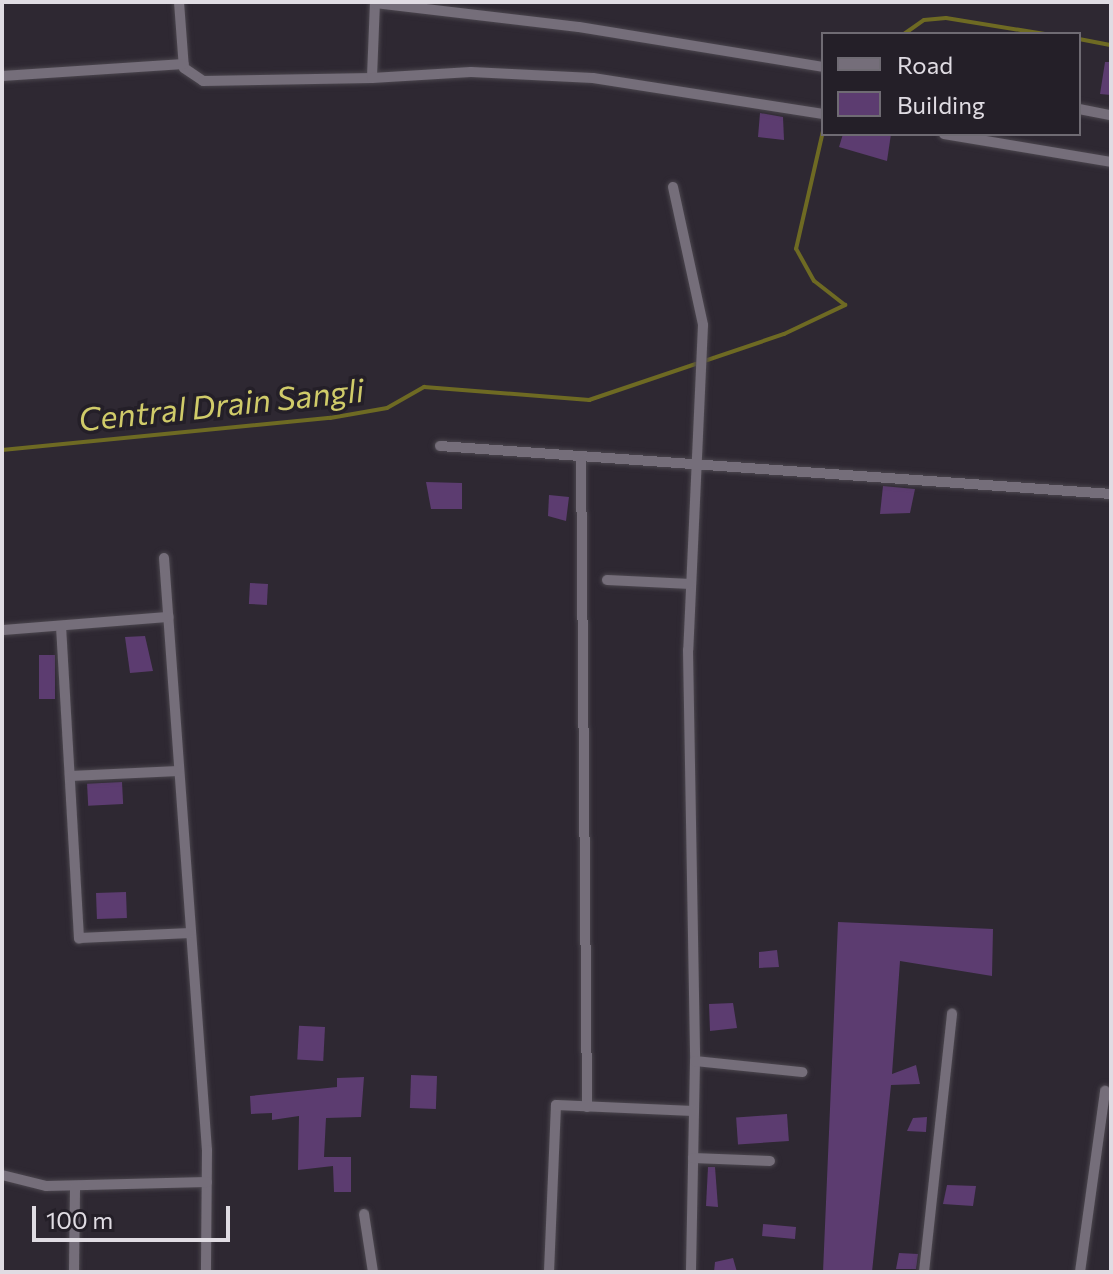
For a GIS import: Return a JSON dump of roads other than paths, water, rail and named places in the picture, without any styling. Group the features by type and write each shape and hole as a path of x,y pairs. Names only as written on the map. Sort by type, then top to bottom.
{"street":[{"path":"179,2 186,73 203,81 372,78 471,72 593,78 821,114"},
{"path":"372,78 375,3 579,27 821,67"},
{"path":"2,76 184,64"},
{"path":"1081,109 1111,115"},
{"path":"956,136 1111,162"},
{"path":"673,187 703,325 691,584 695,1061 691,1272"},
{"path":"440,446 695,468 1111,494"},
{"path":"581,457 587,1107"},
{"path":"164,558 207,1182 206,1272"},
{"path":"607,580 691,584"},
{"path":"2,630 168,617"},
{"path":"61,626 79,938 191,933"},
{"path":"70,776 179,771"},
{"path":"924,1272 952,1014"},
{"path":"695,1061 802,1072"},
{"path":"1080,1272 1105,1091"},
{"path":"549,1272 552,1116 556,1105 694,1111"},
{"path":"693,1158 770,1161"},
{"path":"2,1175 46,1186 207,1182"},
{"path":"74,1272 75,1186"},
{"path":"364,1214 373,1272"}],"waterway":[{"name":"Central Drain Sangli","path":"907,32 924,20 946,18 1033,32"},
{"name":"Central Drain Sangli","path":"1081,39 1111,45"},
{"name":"Central Drain Sangli","path":"2,450 330,418 387,408 424,387 589,400 784,334 845,305 814,281 796,249 822,136"}]}
